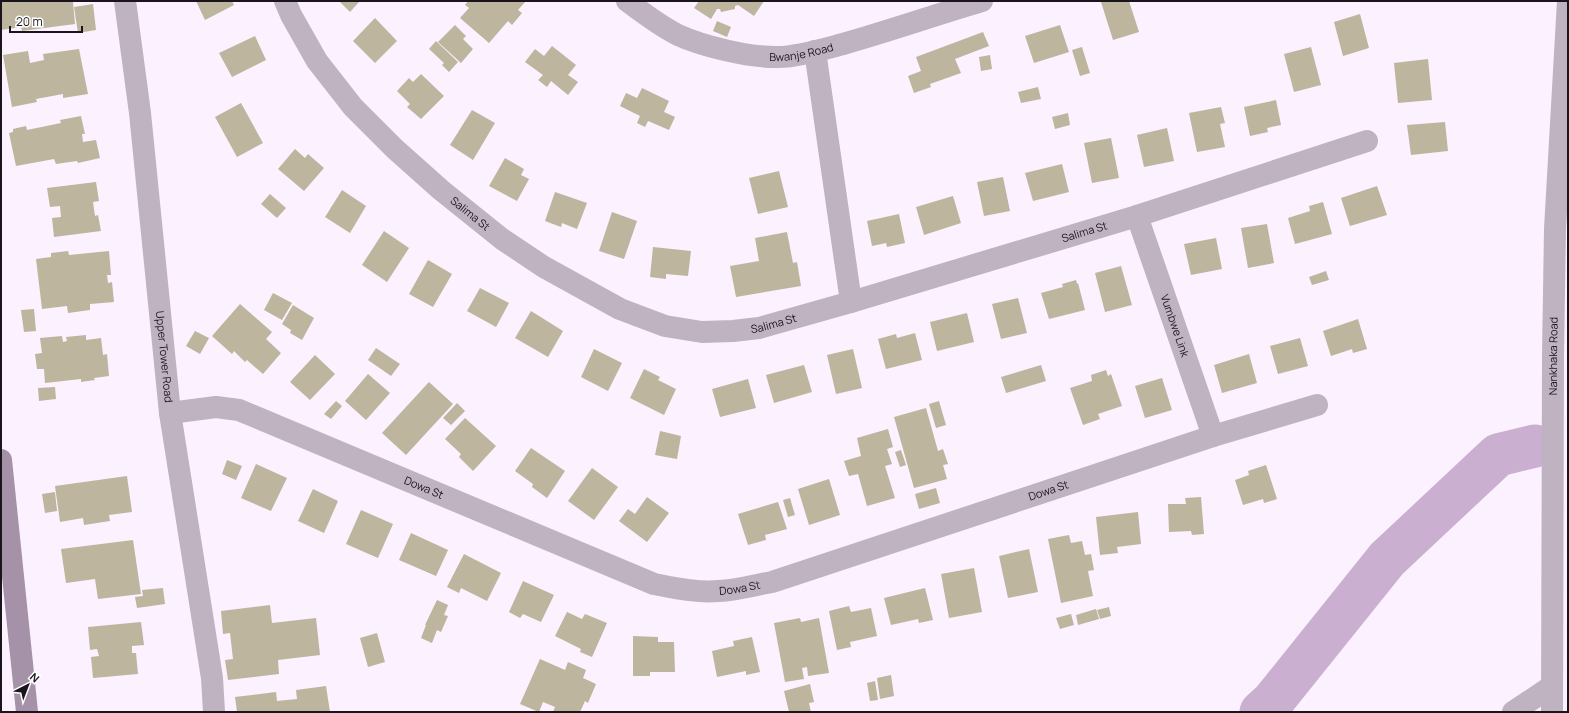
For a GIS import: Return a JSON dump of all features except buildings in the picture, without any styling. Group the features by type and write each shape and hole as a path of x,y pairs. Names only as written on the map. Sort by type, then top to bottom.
{"main road":[{"path":"1,460 27,712"}],"street":[{"name":"Upper Tower Road","path":"125,1 140,113 170,413 212,678 214,712"},
{"name":"Salima St","path":"285,1 291,15 317,60 353,107 395,149 441,190 502,239 544,267 620,309 665,326 702,332 759,328 851,302 1137,216 1367,141"},
{"name":"Bwanje Road","path":"627,1 642,13 678,35 744,54 776,58 816,51 861,39 982,1"},
{"name":"Nankhaka Road","path":"1552,712 1555,244 1565,103 1568,1"},
{"path":"816,51 851,302"},
{"name":"Vumbwe Link","path":"1137,216 1213,436"},
{"name":"Dowa St","path":"170,413 216,407 239,410 654,584 688,590 718,591 772,582 1213,436 1317,406"},
{"path":"1513,712 1552,686"}],"waterway":[{"path":"1261,712 1273,701 1387,559 1498,455 1535,446"}]}
